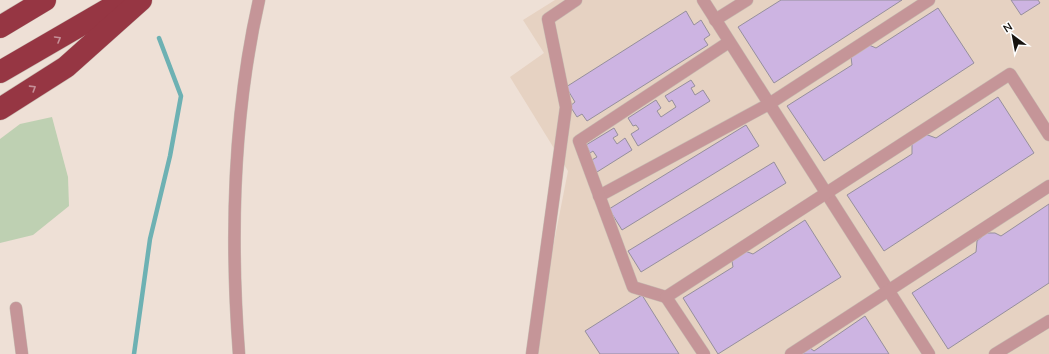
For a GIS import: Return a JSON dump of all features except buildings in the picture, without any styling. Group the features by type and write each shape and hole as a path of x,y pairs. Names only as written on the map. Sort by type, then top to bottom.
{"highway":[{"path":"0,27 45,0"},
{"path":"0,72 124,0"},
{"path":"0,109 66,67 141,0"}],"street":[{"path":"239,354 234,254 235,192 239,131 259,0"},
{"path":"532,354 566,106 548,19 576,0"},
{"path":"703,0 929,354"},
{"path":"715,20 747,0"},
{"path":"600,196 769,104 929,0"},
{"path":"704,354 666,298 633,287 579,141 729,42"},
{"path":"666,298 1010,74 1049,135"},
{"path":"791,354 1049,186"},
{"path":"16,308 22,354"},
{"path":"995,354 1049,321"}],"shaded area":[{"path":"555,0 1049,0 1049,354 532,354 568,171 510,77 544,53 523,20"}],"green space":[{"path":"52,117 68,177 69,206 33,235 0,243 0,139 20,124"}],"waterway":[{"path":"134,354 150,239 170,156 181,96 159,38"}]}
